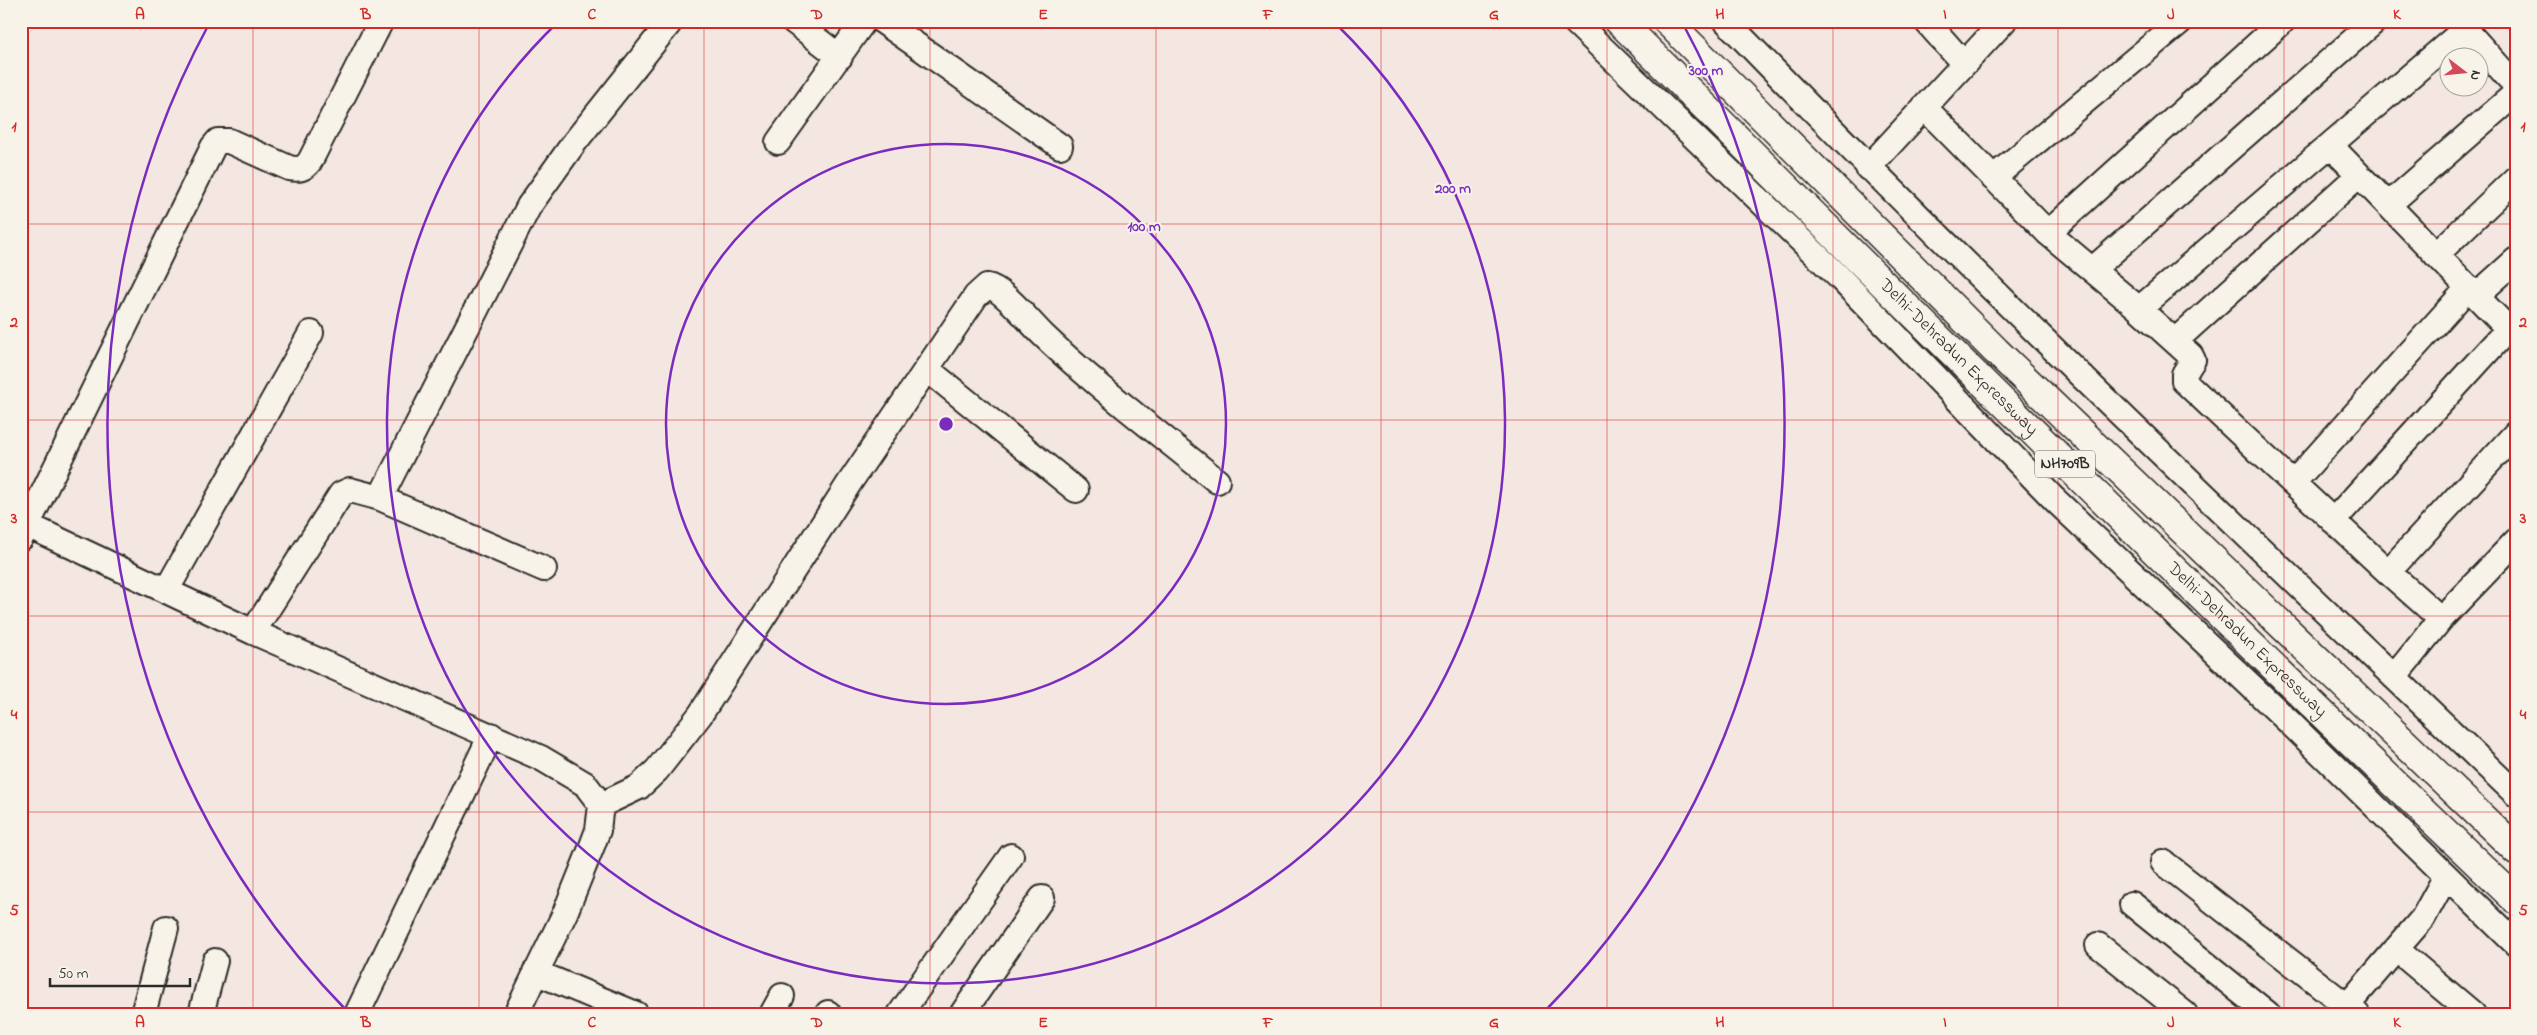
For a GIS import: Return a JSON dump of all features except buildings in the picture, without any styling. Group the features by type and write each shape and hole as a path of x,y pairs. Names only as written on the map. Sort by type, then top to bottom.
{"highway":[{"name":"Delhi-Dehradun Expressway","path":"1619,21 1974,375 2276,670 2516,900"},
{"name":"Delhi-Dehradun Expressway","path":"1667,21 1996,351 2516,850"}],"street":[{"path":"381,21 310,161 305,167 298,170 289,168 229,141 218,142 213,148 23,528 166,591 253,632 542,758 585,784 601,805 598,830 564,913 516,1014"},
{"path":"380,498 528,206 574,143 671,21"},
{"path":"793,21 840,57"},
{"path":"778,142 864,21"},
{"path":"882,21 1060,146"},
{"path":"1574,21 1839,277 2054,499 2287,720 2516,944"},
{"path":"1726,21 1868,168 2516,794"},
{"path":"1926,21 1964,64"},
{"path":"1868,168 2004,21"},
{"path":"1993,178 2181,21"},
{"path":"2048,233 2283,21"},
{"path":"2093,269 2375,21"},
{"path":"2139,309 2330,145 2461,25 2516,86"},
{"path":"2388,205 2516,93"},
{"path":"1924,107 2048,233 2093,269 2176,341 2193,360 2183,378 2184,381 2388,572 2441,619"},
{"path":"2330,145 2512,333 2333,521"},
{"path":"2176,341 2359,175"},
{"path":"2436,255 2516,178"},
{"path":"2293,483 2472,292 2516,260"},
{"path":"601,805 639,787 657,770 700,715 850,482 976,296 987,286 993,286 1083,371 1217,481"},
{"path":"166,591 311,333"},
{"path":"927,369 1076,490"},
{"path":"2388,572 2516,433"},
{"path":"253,632 341,494 350,490 380,498 544,569"},
{"path":"2394,676 2441,619 2516,541"},
{"path":"357,1014 491,735"},
{"path":"900,1014 1011,856"},
{"path":"2163,862 2348,1011 2396,949 2423,918 2446,876"},
{"path":"962,1014 1042,898"},
{"path":"2132,904 2268,1014"},
{"path":"143,1014 166,928"},
{"path":"2098,945 2185,1014"},
{"path":"2396,949 2473,1014"},
{"path":"201,1014 215,962"},
{"path":"535,972 636,1014"}]}
